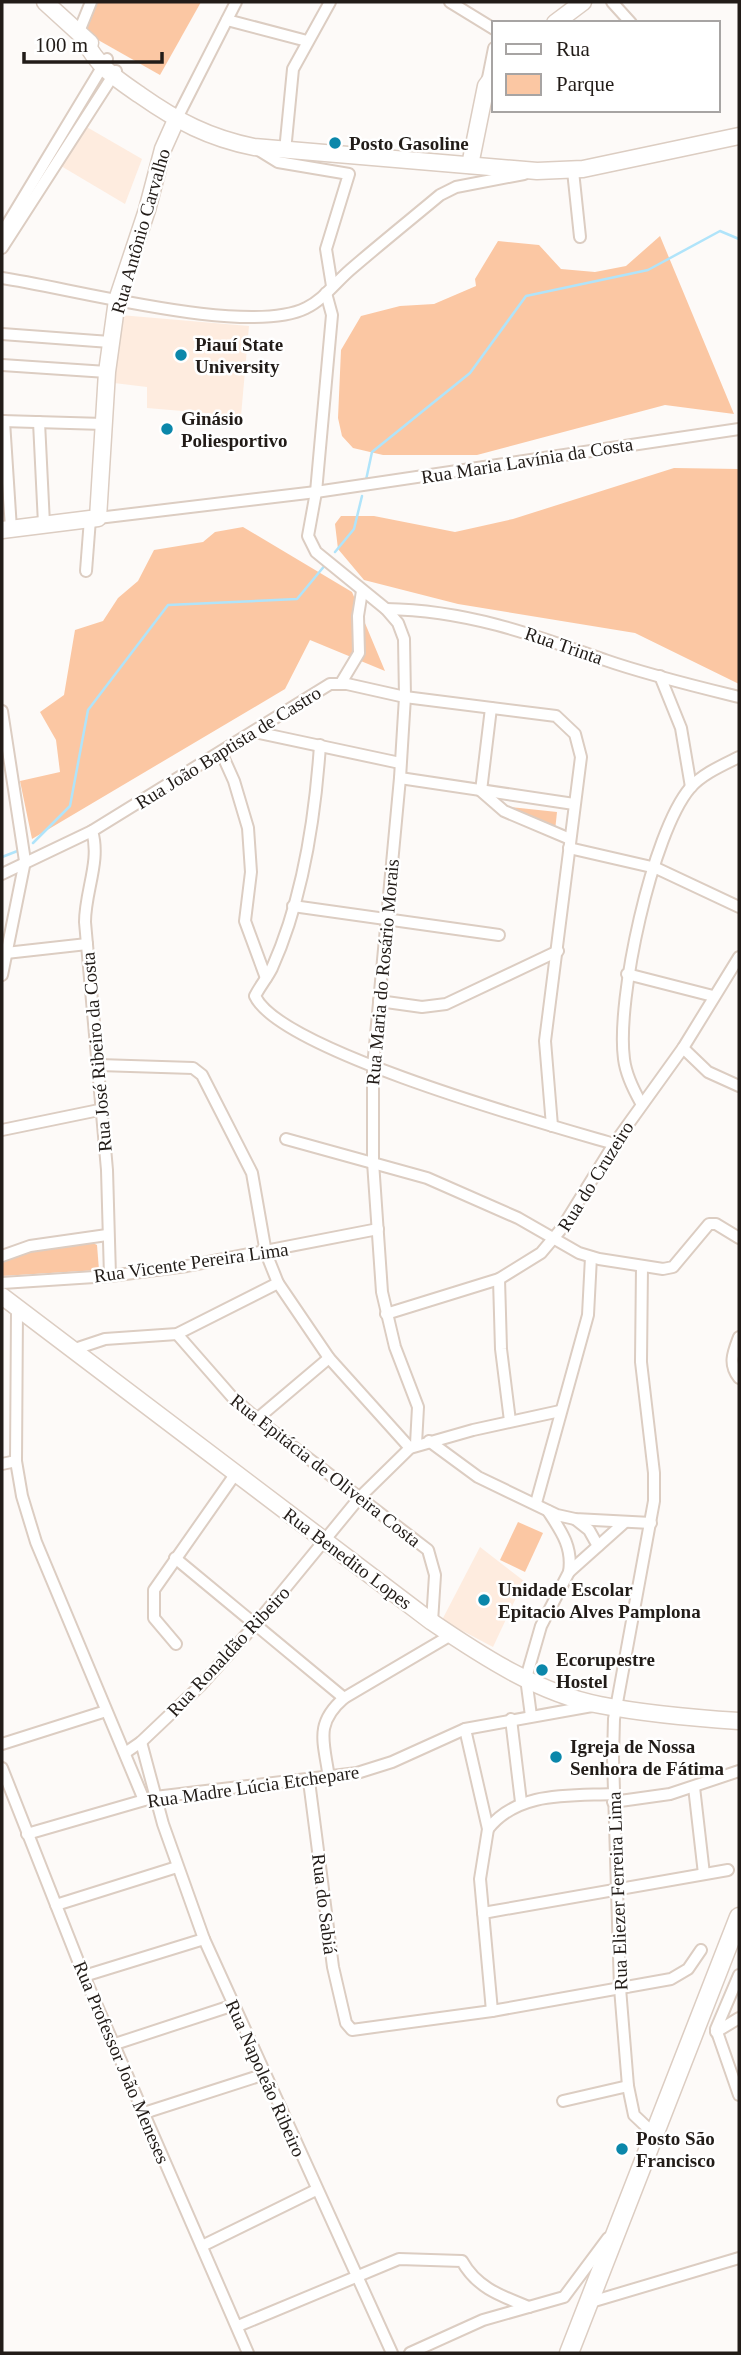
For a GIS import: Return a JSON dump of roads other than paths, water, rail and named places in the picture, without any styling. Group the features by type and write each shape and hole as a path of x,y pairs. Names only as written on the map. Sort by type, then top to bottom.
{"main road":[{"path":"45,2 137,93 176,120 216,138 254,147 537,171 573,170 739,136"},
{"path":"558,21 583,2"},
{"path":"470,165 490,81"},
{"name":"Rua Antônio Carvalho","path":"94,518 110,342 117,300 139,238 163,149 176,120"},
{"path":"6,530 94,518"},
{"name":"Rua Benedito Lopes","path":"2,1296 432,1622 526,1678 598,1705 739,1721"},
{"path":"569,2353 591,2302 653,2133 733,1954 739,1917"}],"street":[{"path":"80,36 91,2"},
{"name":"Rua Antônio Carvalho","path":"176,120 236,2"},
{"path":"285,151 293,69 330,2"},
{"path":"450,2 492,28"},
{"path":"612,2 629,21"},
{"path":"227,20 307,41"},
{"path":"2,248 109,67"},
{"path":"254,147 278,162 349,174 326,249 332,315 316,492"},
{"path":"573,170 580,237"},
{"path":"2,278 117,300 268,318 296,313 319,301 329,289 449,190 537,171"},
{"path":"2,233 44,174"},
{"path":"2,334 110,342"},
{"path":"2,365 107,372"},
{"path":"6,530 3,421 104,425"},
{"path":"39,422 44,524"},
{"name":"Rua Maria Lavínia da Costa","path":"94,518 316,492 739,429"},
{"name":"Rua Maria do Rosário Morais","path":"316,492 308,536 316,552 386,609 398,623 404,639 405,697 400,778 373,1067 373,1163 386,1314 418,1407 413,1446"},
{"name":"Rua Antônio Carvalho","path":"86,571 94,518"},
{"path":"341,683 359,653 358,615 362,591"},
{"name":"Rua Trinta","path":"386,609 452,613 493,622 660,676 739,696"},
{"path":"660,676 681,728 691,786"},
{"name":"Rua João Baptista de Castro","path":"2,874 92,831 324,688 341,683 405,697 556,716 571,728 579,743 581,757 575,804"},
{"path":"481,791 491,708"},
{"path":"2,711 25,861 2,975"},
{"path":"255,732 400,763"},
{"path":"320,746 314,816 293,906 266,978 255,996 264,1009 283,1024 373,1067 614,1144"},
{"path":"221,752 234,781 248,828 251,872 245,921 266,978"},
{"path":"641,1103 628,1077 624,1059 627,974 656,868 668,827 691,786 739,757"},
{"path":"400,778 575,804 544,1048 552,1126"},
{"path":"481,791 504,811 570,844 656,868 739,907"},
{"name":"Rua José Ribeiro da Costa","path":"92,831 96,843 95,860 85,905 99,1065 99,1110 107,1170 110,1276"},
{"path":"293,906 499,935"},
{"path":"6,953 87,944"},
{"path":"379,1001 422,1007 446,1004 558,951"},
{"name":"Rua do Cruzeiro","path":"386,1314 499,1279 530,1261 554,1239 641,1103 683,1048 739,957"},
{"path":"627,974 713,996"},
{"path":"683,1048 708,1072 739,1086"},
{"path":"99,1065 192,1068 202,1075 252,1173 266,1253 278,1283 330,1358 413,1446 560,1411"},
{"path":"2,1130 99,1110"},
{"path":"286,1139 463,1192 591,1257 642,1266 673,1267 709,1224 716,1224 739,1238"},
{"name":"Rua Vicente Pereira Lima","path":"2,1283 110,1276 266,1253 378,1229"},
{"path":"2,1256 30,1246 107,1235"},
{"path":"536,1503 588,1315 591,1257"},
{"name":"Rua Eliezer Ferreira Lima","path":"642,1266 641,1362 654,1473 651,1523 613,1737 613,1798 620,1988 628,2086 634,2116 653,2133"},
{"path":"499,1279 501,1349 510,1421"},
{"path":"72,1350 105,1339 177,1334 278,1283"},
{"name":"Rua Napoleão Ribeiro","path":"17,1309 16,1461 22,1496 36,1542 106,1711 149,1798 204,1939 392,2353"},
{"name":"Rua Epitácia de Oliveira Costa","path":"177,1334 233,1398 257,1419 432,1556 435,1575 432,1622"},
{"path":"739,1337 731,1359 733,1370 739,1378"},
{"path":"257,1419 330,1358"},
{"path":"429,1441 478,1477 548,1511 575,1520 651,1523"},
{"name":"Rua Ronaldão Ribeiro","path":"125,1753 141,1742 200,1686 255,1625 360,1497 413,1446"},
{"path":"2,1464 16,1461"},
{"path":"176,1644 158,1625 152,1606 157,1582 236,1473"},
{"path":"548,1511 567,1541 569,1572"},
{"path":"575,1520 589,1530 598,1546"},
{"path":"531,1716 526,1678 541,1626 569,1572 625,1522"},
{"path":"175,1558 344,1698"},
{"path":"329,1778 324,1720 330,1710 344,1698 452,1635"},
{"name":"Rua Madre Lúcia Etchepare","path":"27,1834 149,1798 329,1778 376,1769 464,1729 598,1705"},
{"path":"2,1744 106,1711"},
{"path":"511,1719 521,1802"},
{"path":"464,1729 488,1829 480,1864 492,2011 681,1975 694,1963 701,1950"},
{"path":"141,1742 151,1772 149,1798"},
{"name":"Rua Professor João Meneses","path":"2,1768 84,1976 248,2353"},
{"path":"488,1829 505,1811 521,1802 613,1798 694,1787 739,1771"},
{"name":"Rua do Sabiá","path":"309,1780 334,1967 348,2027 356,2030 492,2011"},
{"path":"694,1787 704,1874"},
{"path":"56,1905 177,1867"},
{"path":"483,1913 728,1870"},
{"path":"84,1976 204,1939"},
{"path":"739,1975 716,2032 739,2095"},
{"path":"115,2044 234,2005"},
{"path":"716,2032 739,2018"},
{"path":"145,2113 265,2074"},
{"path":"563,2101 628,2086"},
{"path":"202,2246 316,2190"},
{"path":"410,2353 483,2320 565,2297 622,2219"},
{"path":"238,2326 355,2276 405,2258 462,2261 473,2278 488,2290 529,2307"},
{"path":"591,2302 739,2258"}],"waterway":[{"path":"366,480 372,452 470,373 526,296 648,270 720,231 739,239"},
{"path":"335,552 354,529 362,496"},
{"path":"33,843 70,806 88,710 168,605 297,599 326,564"},
{"path":"2,857 20,850"}],"place":[{"name":"Posto Gasoline","path":"335,143"},
{"name":"Piauí State University","path":"181,355"},
{"name":"Ginásio Poliesportivo","path":"167,429"},
{"name":"Unidade Escolar Epitacio Alves Pamplona","path":"484,1600"},
{"name":"Ecorupestre Hostel","path":"542,1670"},
{"name":"Igreja de Nossa Senhora de Fátima","path":"556,1757"},
{"name":"Posto São Francisco","path":"622,2149"}]}
